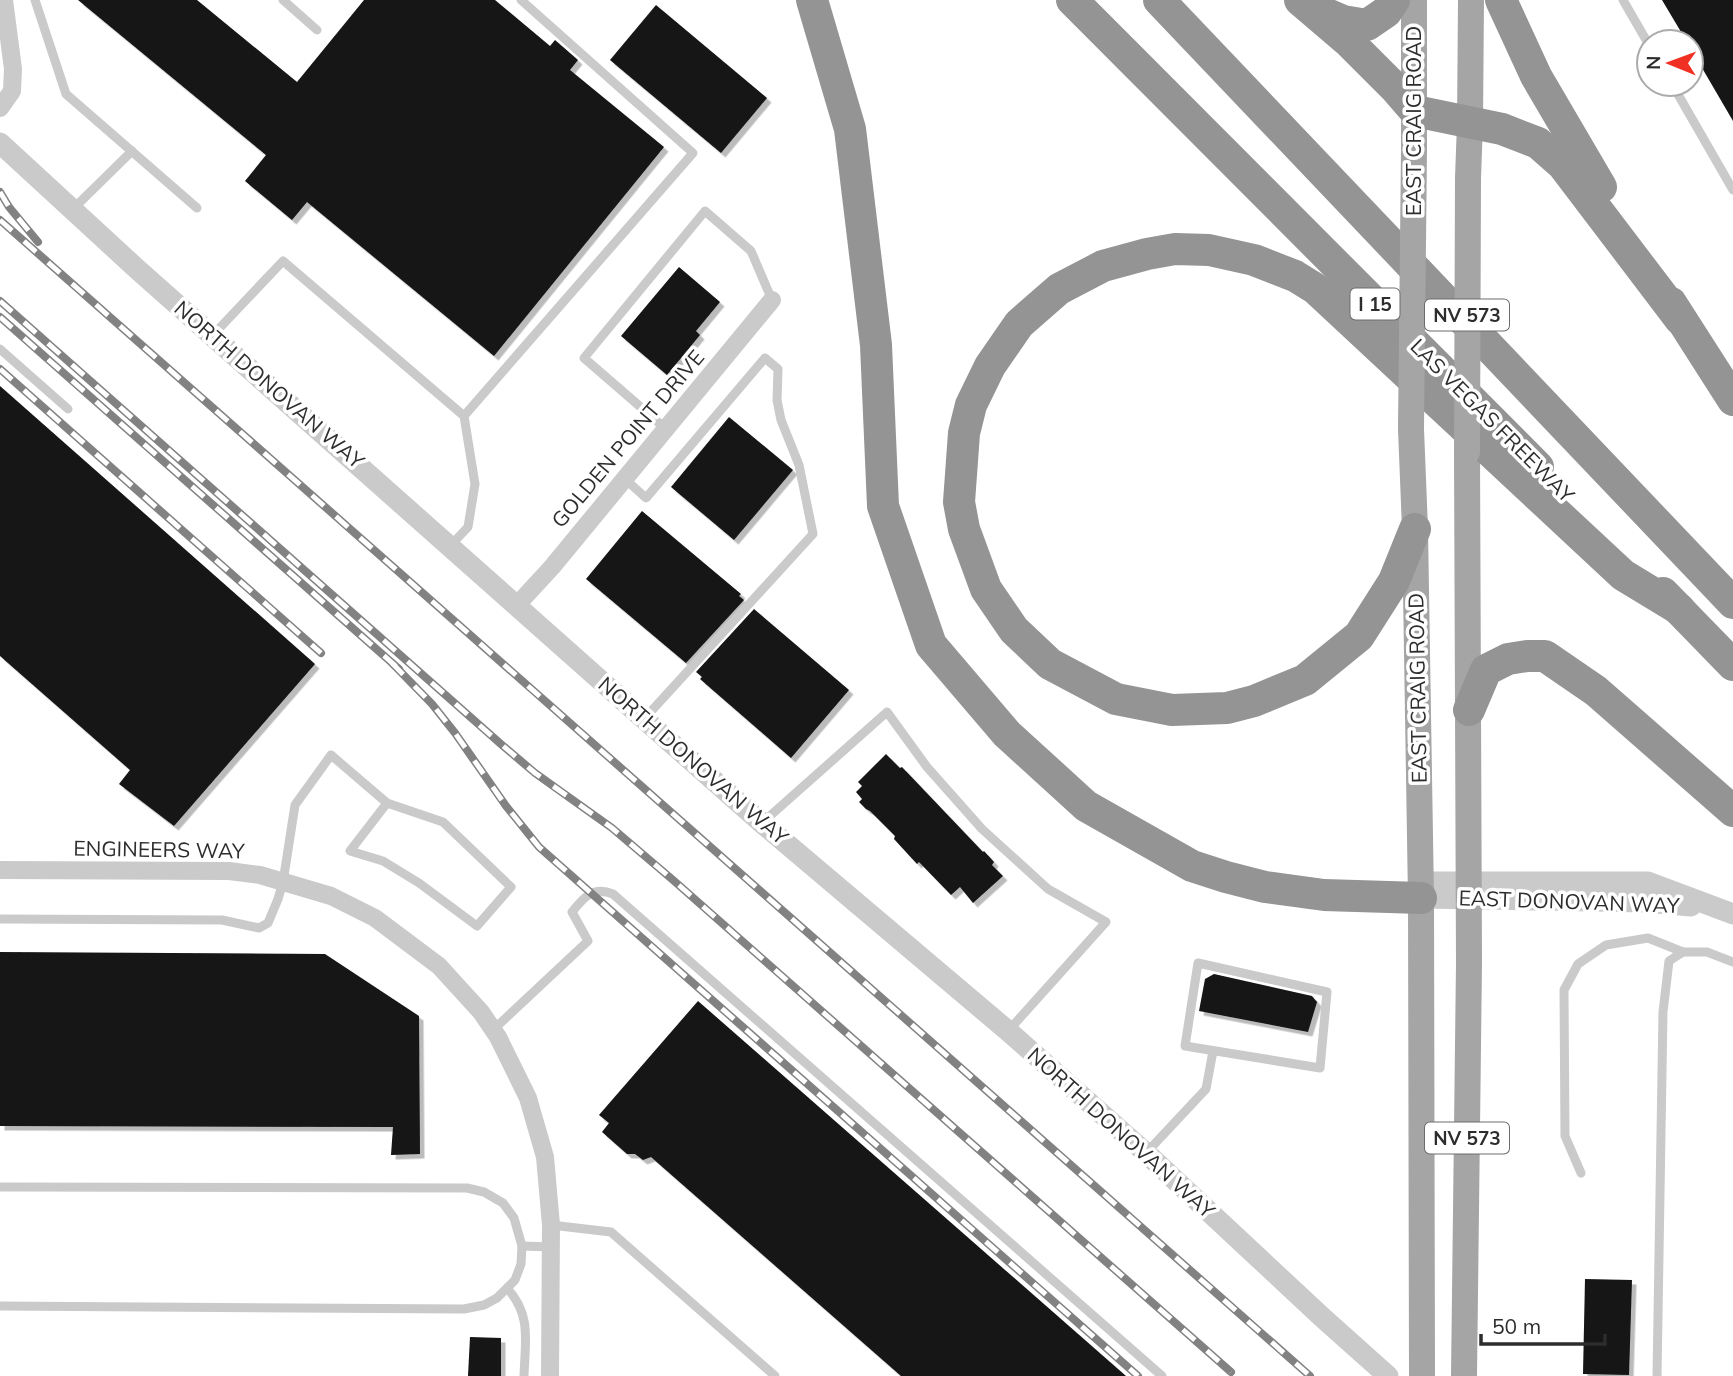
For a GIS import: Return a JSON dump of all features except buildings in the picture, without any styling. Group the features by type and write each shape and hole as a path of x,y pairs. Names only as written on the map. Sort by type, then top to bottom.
{"highway":[{"path":"812,0 850,129 876,345 883,506 931,645 1007,734 1086,806 1192,866 1265,887 1324,895 1421,890"},
{"name":"LAS VEGAS FREEWAY","path":"1072,0 1733,665"},
{"name":"I 15","path":"1158,0 1733,603"},
{"path":"1303,3 1343,21 1367,25 1386,12 1394,0"},
{"path":"1501,0 1536,76 1680,319 1733,400"},
{"path":"1303,3 1348,41 1415,111 1502,129 1538,143 1563,165 1680,319"},
{"path":"1415,529 1394,581 1359,636 1305,680 1254,701 1227,708 1172,710 1116,699 1050,664 1014,630 986,589 964,528 959,502 964,433 971,405 990,366 1019,324 1059,289 1103,266 1175,249 1209,250 1254,260 1295,276 1316,289 1623,575 1679,609"},
{"path":"1469,710 1486,670 1508,659 1545,656 1595,691 1733,811"}],"main road":[{"name":"EAST CRAIG ROAD","path":"1414,0 1411,429 1421,890 1422,1366"},
{"name":"NV 573","path":"1464,1376 1469,891 1467,505 1471,0"}],"street":[{"path":"0,108 12,91 4,0"},
{"name":"NORTH DONOVAN WAY","path":"0,143 645,719 1146,1153 1388,1376"},
{"name":"GOLDEN POINT DRIVE","path":"517,606 772,300"},
{"name":"ENGINEERS WAY","path":"0,870 229,871 260,875 331,896 375,918 439,966 481,1012 493,1030 528,1098 545,1157 551,1225 551,1376"},
{"name":"EAST DONOVAN WAY","path":"1421,890 1646,902 1725,911"}],"lane":[{"path":"35,0 66,94 197,208"},
{"path":"283,0 317,30"},
{"path":"464,416 693,153 521,0"},
{"path":"1623,0 1639,28"},
{"path":"1679,98 1733,190"},
{"path":"72,210 132,151"},
{"path":"666,429 584,358 705,211 751,251 772,300"},
{"path":"213,335 283,261 464,416 475,484 468,527 451,545"},
{"path":"0,349 68,409"},
{"path":"625,479 646,498 765,358 778,369 777,400 781,420 799,465 813,534 645,719"},
{"path":"762,822 887,712 927,767 982,829 1048,888 1106,922 1008,1031"},
{"path":"0,919 222,920 258,928 268,923 274,912 283,882 295,805 331,755 387,803 443,822 511,887 477,926 429,890 383,861 351,851 387,803"},
{"path":"493,1030 588,941 572,912 584,897 603,890 614,894 1162,1376"},
{"path":"1581,1173 1564,1136 1564,990 1578,964 1606,945 1648,938 1683,952 1707,952 1733,962"},
{"path":"1657,1376 1663,1012 1669,961 1683,952"},
{"path":"1198,963 1327,992 1320,1068 1213,1051 1185,1046 1198,963"},
{"path":"1146,1153 1206,1089 1213,1051"},
{"path":"0,1187 467,1188 484,1192 503,1203 514,1218 522,1247 521,1264 515,1280 497,1298 484,1305 464,1309 0,1306"},
{"path":"551,1225 611,1232 775,1376"},
{"path":"522,1247 551,1247"},
{"path":"507,1288 525,1319 524,1376"}],"railway":[{"path":"0,192 38,242"},
{"path":"0,220 1310,1376"},
{"path":"0,301 502,745 535,773 612,828 673,880 1231,1372"},
{"path":"0,317 399,669"},
{"path":"0,369 321,653"},
{"path":"392,663 432,704 539,847 1138,1376"}]}
